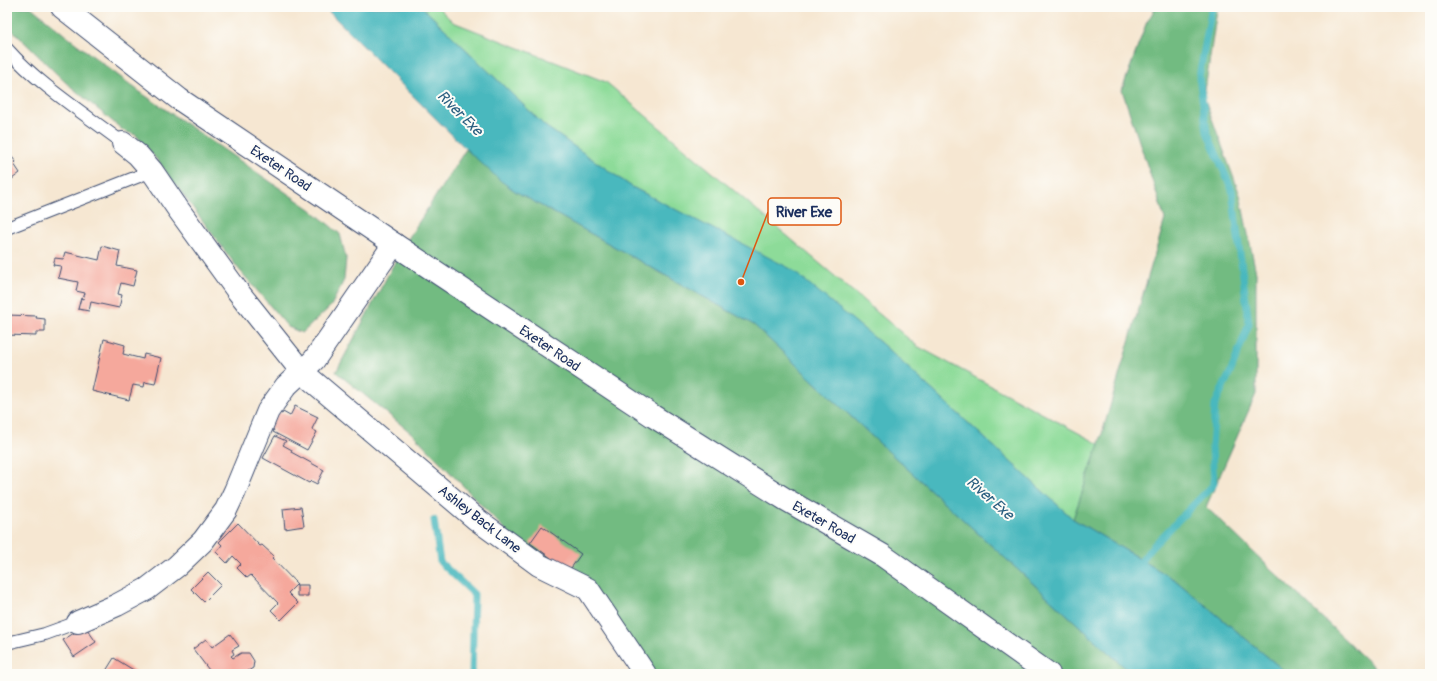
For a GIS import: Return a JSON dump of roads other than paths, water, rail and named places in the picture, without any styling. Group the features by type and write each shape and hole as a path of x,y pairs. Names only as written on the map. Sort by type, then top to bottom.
{"street":[{"name":"Exeter Road","path":"62,7 179,99 653,416 785,499 882,555 1049,674"},
{"path":"123,143 138,155 152,171 236,289 302,372"},
{"path":"78,622 117,605 147,589 178,566 203,541 226,510 268,411 286,386 314,360 394,244"},
{"name":"Ashley Back Lane","path":"302,372 476,519 539,565 588,589 645,674"}],"lane":[{"path":"7,49 17,60 44,83 123,143"},
{"path":"7,228 152,171"},
{"path":"7,643 45,634 78,622"}],"water":[{"path":"324,7 422,7 545,126 632,187 791,269 882,344 1073,519 1175,580 1288,674 1132,674 877,441 754,325 515,191 501,181 466,149"}],"waterway":[{"path":"1137,567 1151,548 1214,484 1212,447 1215,404 1231,371 1249,324 1232,190 1207,132 1199,77 1212,7"},
{"path":"434,520 440,562 474,594 472,674"}],"place":[{"name":"River Exe","path":"741,282"}]}
